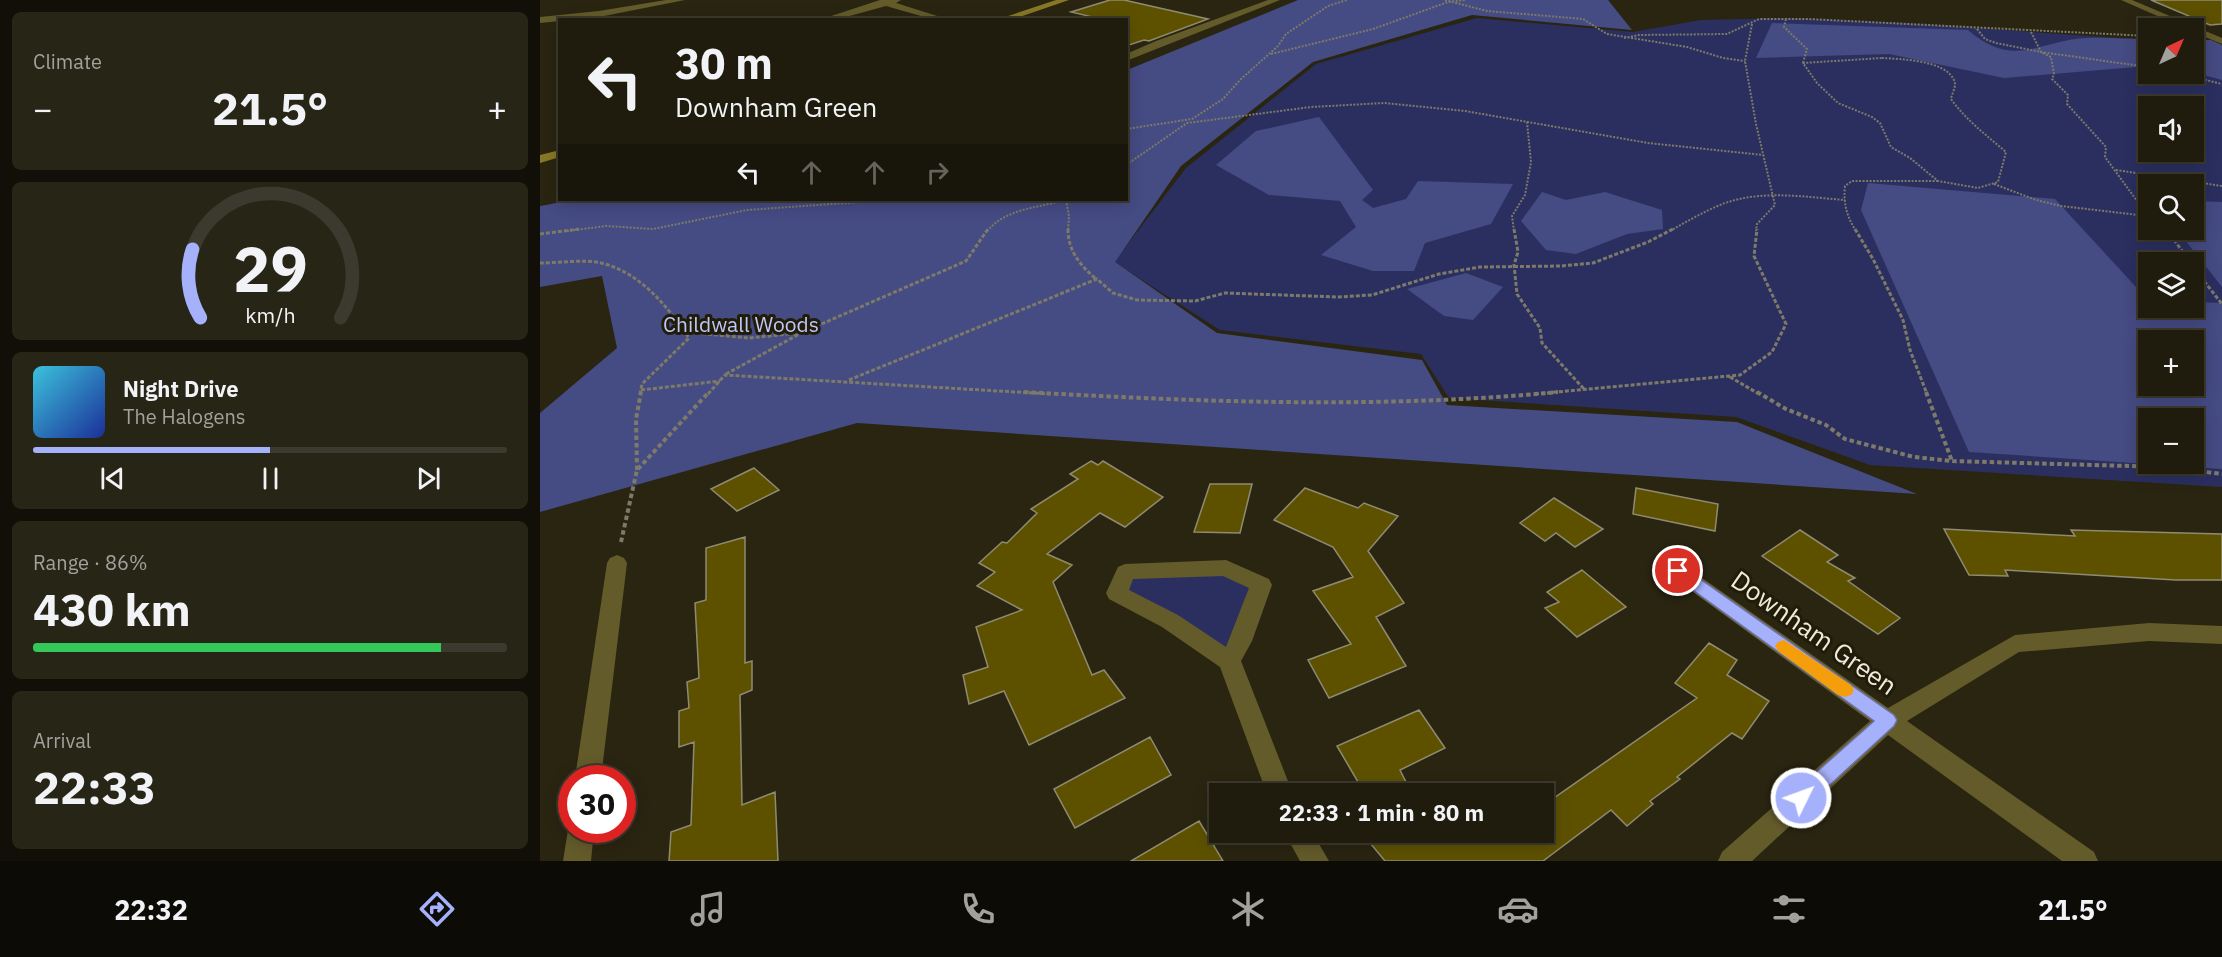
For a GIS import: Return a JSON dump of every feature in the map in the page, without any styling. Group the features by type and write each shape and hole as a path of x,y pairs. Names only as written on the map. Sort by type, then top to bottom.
{"street":[{"path":"580,18 600,17 681,0"},
{"path":"875,0 939,18"},
{"path":"831,18 897,0"},
{"path":"1006,18 1065,0"},
{"path":"1128,57 1159,43 1276,0"},
{"path":"2125,0 2222,41"},
{"path":"540,20 558,19"},
{"path":"540,159 558,154"},
{"path":"590,765 617,563"},
{"path":"1229,661 1241,642 1261,585 1227,568 1125,572 1117,593 1170,621 1229,661 1276,783"},
{"name":"Downham Green","path":"1678,571 2084,861"},
{"path":"1732,861 1888,720 2015,644 2149,632 2222,635"},
{"path":"577,861 579,843"},
{"path":"1304,843 1315,861"}],"path":[{"path":"1128,164 1223,99 1241,79 1278,46 1286,34 1328,6 1347,0"},
{"path":"1445,0 1487,11 1583,19 1606,34 1687,47 1723,58 1745,61"},
{"path":"1269,55 1373,29 1451,2 1466,0"},
{"path":"1624,38 1639,35 1727,34 1759,19 2138,36"},
{"path":"1786,19 1784,27 1807,49 1803,63"},
{"path":"725,375 1143,399 1353,403 1585,390 1740,375 1772,352 1786,324 1754,255 1756,224 1775,205 1745,61 1752,24"},
{"path":"1977,29 1985,39 2041,52 2138,66"},
{"path":"1993,184 2036,200 2061,206 2148,216 2105,157 2106,147 2067,104 2068,95 2052,80 2054,74 2051,57 2041,52 2031,32"},
{"path":"1803,63 1834,59 1899,59 1928,64 1948,73 1955,84 1951,99 1957,108 1980,132 2006,152 1998,182 1978,188 1938,181 1852,182 1845,186 1847,217 1873,260 1903,320 1910,350 1952,461"},
{"path":"1803,63 1817,83 1838,103 1872,117 1880,123 1891,147 1917,163 1938,181"},
{"path":"2204,80 2222,84"},
{"path":"1187,123 1311,107 1384,103 1437,107 1648,143 1763,155"},
{"path":"1128,129 1192,119"},
{"path":"1527,123 1531,162 1525,195 1512,216 1518,252 1514,265 1517,294 1540,328 1542,343 1585,390"},
{"path":"2115,170 2142,177 2222,186"},
{"path":"1066,201 1071,217 1068,236 1074,256 1082,268 1113,293 1137,300 1196,301 1224,292 1338,297 1372,295 1439,274 1480,267 1561,266 1593,263 1667,234 1720,205 1740,200 1773,195 1845,201"},
{"path":"540,234 606,226 653,229 747,210 874,201"},
{"path":"637,470 725,375 803,332 966,261 978,248 986,232 999,219 1062,201"},
{"path":"540,263 601,263 635,278 669,309 689,338 642,384 636,419 637,470 617,563"},
{"path":"845,382 1097,279"},
{"path":"2204,281 2222,304"},
{"path":"684,332 748,338 803,332"},
{"path":"1729,376 1786,409 1826,425 1845,439 1914,457 1952,461 2165,467 2222,474"},
{"path":"641,390 720,381"}],"shaded area":[{"path":"1477,18 1633,32 1701,20 1787,18 1902,23 2138,39 2138,84 2204,84 2204,44 2222,45 2222,487 1870,465 1736,417 1449,398 1421,354 1220,330 1114,262 1186,168 1316,64"},
{"path":"1226,568 1261,585 1229,661 1117,593 1125,572"}],"green space":[{"name":"Childwall Woods","path":"1298,0 1608,0 1632,30 1472,15 1313,62 1181,166 1115,262 1217,333 1422,360 1447,405 1737,422 1917,494 857,423 540,512 540,413 617,348 602,276 540,287 540,206 569,201 1128,201 1128,70"},
{"path":"1772,23 1968,30 1984,42 2013,51 2087,38 2138,39 2138,67 2004,78 1889,54 1756,58"},
{"path":"2204,40 2211,40 2222,45 2222,80 2204,75"},
{"path":"1319,117 1373,190 1362,200 1373,208 1406,199 1418,181 1513,184 1491,224 1425,243 1414,271 1373,271 1321,255 1356,227 1340,201 1269,195 1216,165 1256,131"},
{"path":"1868,183 2055,199 2138,289 2138,318 2204,318 2204,302 2222,303 2222,469 2204,468 2204,408 2138,408 2138,463 1969,452 1861,210"},
{"path":"1542,192 1566,200 1605,192 1662,210 1663,229 1627,234 1576,254 1546,250 1521,221"},
{"path":"2204,201 2222,202 2222,287 2204,264 2204,252 2194,252 2185,240 2204,240"},
{"path":"1466,273 1503,287 1473,320 1444,316 1407,289"}],"building":[{"path":"1110,0 1124,0 1208,19 1149,41 1144,40 1128,45 1128,18 1096,18 1071,12"},
{"path":"2151,0 2222,0 2222,24 2210,25 2204,22 2204,18 2193,18"},
{"path":"1091,461 1098,465 1103,461 1163,497 1125,527 1100,513 1047,554 1072,565 1053,582 1092,675 1104,670 1125,698 1029,745 1004,691 969,704 963,675 988,667 976,627 1022,610 977,586 995,572 979,563 1002,542 1007,543 1037,513 1031,509 1078,479 1070,474"},
{"path":"754,468 779,490 737,511 711,489"},
{"path":"1210,484 1252,484 1240,533 1194,532"},
{"path":"1305,488 1358,508 1364,503 1398,516 1368,551 1404,603 1376,617 1406,666 1329,698 1308,660 1351,644 1313,591 1353,577 1333,547 1274,520"},
{"path":"1636,488 1718,504 1715,531 1633,514"},
{"path":"1554,498 1603,529 1575,547 1556,533 1545,541 1520,523"},
{"path":"1944,529 2075,536 2071,530 2222,534 2222,580 2176,580 2005,570 2008,576 1969,575"},
{"path":"1800,530 1838,555 1827,562 1855,578 1848,581 1900,618 1878,634 1762,556"},
{"path":"745,537 745,663 752,661 752,690 740,695 742,805 775,792 778,861 669,861 671,832 691,825 694,742 679,747 679,711 689,708 687,682 699,678 695,603 706,600 706,548"},
{"path":"1582,570 1626,607 1577,637 1545,608 1559,602 1547,592"},
{"path":"1709,643 1737,660 1727,675 1769,701 1742,739 1732,733 1677,777 1680,779 1650,801 1653,804 1627,826 1611,810 1543,861 1385,861 1370,843 1554,843 1554,798 1697,698 1675,683"},
{"path":"1419,710 1445,748 1400,770 1406,783 1359,783 1337,746"},
{"path":"1150,737 1171,775 1075,828 1054,789"},
{"path":"1199,821 1209,838 1209,843 1212,843 1223,861 1131,861"}],"slow traffic":[{"path":"1784,646 1845,690"}],"route":[{"path":"1678,571 1888,720 1801,798"}]}
